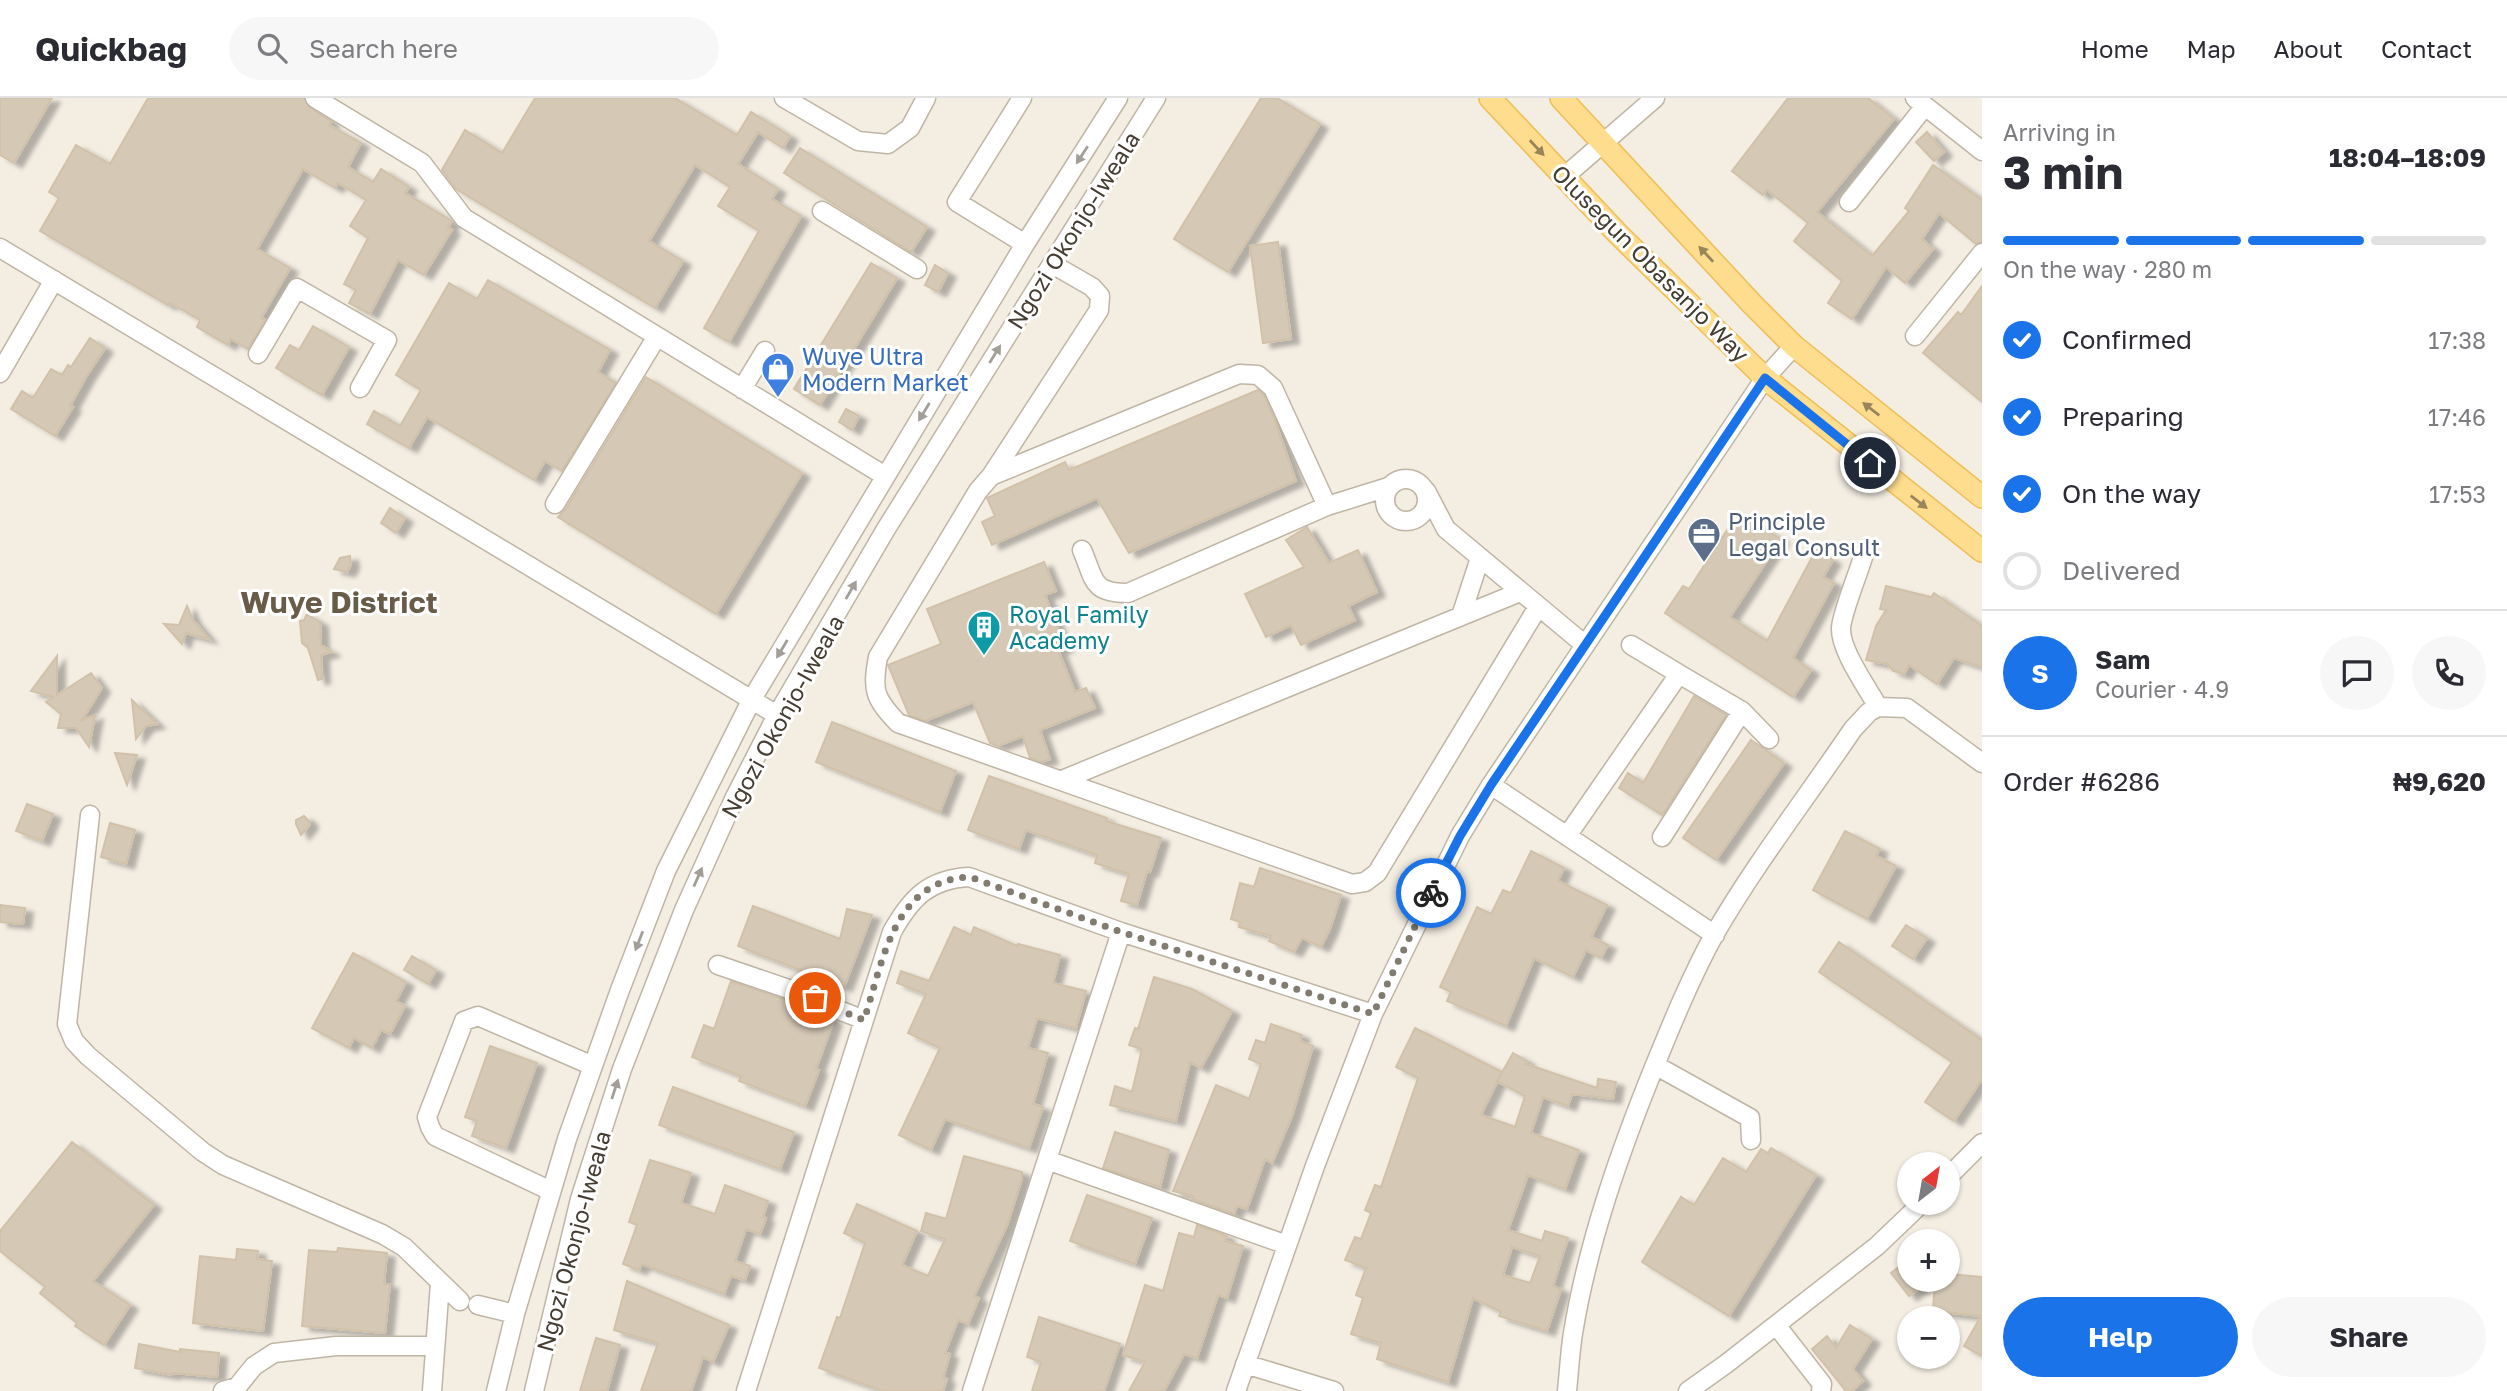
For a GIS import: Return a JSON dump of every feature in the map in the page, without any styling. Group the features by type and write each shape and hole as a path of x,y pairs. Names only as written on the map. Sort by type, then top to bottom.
{"main road":[{"name":"Olusegun Obasanjo Way","path":"1490,98 1618,234 1765,378 1982,551"},
{"name":"Olusegun Obasanjo Way","path":"1561,98 1794,346 1982,497"}],"street":[{"path":"315,98 422,163 464,218 885,476"},
{"path":"784,98 859,141 888,144 910,128 926,98"},
{"path":"1022,98 957,202 1025,244"},
{"name":"Ngozi Okonjo-Iweala","path":"496,1391 551,1191 593,1066 666,871 752,699 1025,244 1118,98"},
{"name":"Ngozi Okonjo-Iweala","path":"534,1391 580,1199 622,1069 684,909 735,797 778,715 886,529 1156,98"},
{"path":"1564,177 1655,98"},
{"path":"1849,202 1920,102 1982,151"},
{"path":"822,211 917,269"},
{"path":"0,248 778,715"},
{"path":"1915,336 1982,253"},
{"path":"1052,264 1092,287 1100,296 1099,310 991,476 978,491 878,657 874,682 880,705 898,723 1335,879 1352,884 1364,882 1377,873 1538,607"},
{"path":"0,373 54,280"},
{"path":"258,354 297,288 387,340 360,388"},
{"path":"555,504 656,338"},
{"path":"1236,1391 1373,1014 1460,836 1491,785 1765,378 1794,346"},
{"path":"742,390 765,351"},
{"path":"991,476 1239,374 1258,375 1273,388 1327,506"},
{"path":"1082,550 1097,586 1109,593 1128,593 1327,506 1388,487 1401,479 1408,479 1415,481 1426,491 1446,529 1585,645"},
{"path":"1388,487 1384,502 1390,515"},
{"path":"1359,496 1404,522 1418,518 1427,506 1426,491"},
{"path":"1411,521 1446,529"},
{"path":"1864,554 1841,626 1848,652 1878,707"},
{"path":"1461,616 1480,558"},
{"path":"1062,780 1520,592"},
{"path":"1631,645 1742,711 1769,739"},
{"path":"1567,836 1679,674"},
{"path":"1567,1391 1573,1334 1600,1224 1636,1112 1680,1003 1715,935 1765,856 1853,729 1869,712 1878,707 1906,709 1982,762"},
{"path":"1662,837 1742,711"},
{"path":"1491,785 1715,935"},
{"path":"90,815 67,1024 74,1041 88,1056 213,1158 247,1177 382,1234 404,1247 440,1283 469,1303 515,1314"},
{"path":"746,1391 892,932 903,913 918,896 936,883 970,877 1121,932 1373,1014"},
{"path":"972,1391 1121,932"},
{"path":"718,965 815,998 864,1020"},
{"path":"551,1191 435,1136 428,1117 464,1021 470,1017 478,1016 593,1066"},
{"path":"1655,1065 1750,1118 1751,1140"},
{"path":"1960,1165 1982,1143"},
{"path":"1047,1160 1287,1245"},
{"path":"1688,1391 1877,1246 1909,1215"},
{"path":"432,1391 440,1283"},
{"path":"1776,1325 1822,1384 1821,1391"},
{"path":"223,1391 237,1387 254,1366 274,1353 336,1346 435,1346"},
{"path":"1245,1364 1334,1391"}],"building":[{"path":"0,98 52,98 14,163 0,155"},
{"path":"148,98 304,98 309,107 331,121 329,125 361,143 348,167 373,182 381,169 409,187 405,193 452,221 448,228 452,230 424,275 398,260 370,314 349,303 356,290 344,284 368,238 350,226 366,200 338,183 335,188 303,169 257,249 290,268 261,318 265,320 248,349 231,339 228,345 197,327 200,320 170,303 168,305 40,231 59,198 49,192 76,145 110,164"},
{"path":"535,98 675,98 737,135 751,112 790,136 783,148 758,132 738,164 778,189 772,199 801,216 729,342 704,328 759,231 718,206 730,187 695,165 649,241 683,261 655,308 456,189 442,170 465,130 502,153"},
{"path":"1261,98 1277,98 1320,124 1228,272 1174,239"},
{"path":"1788,98 1868,98 1894,119 1817,212 1872,256 1909,211 1905,208 1933,165 1982,200 1982,242 1976,244 1939,213 1922,239 1933,249 1905,283 1886,267 1852,319 1828,303 1842,281 1794,241 1808,223 1767,190 1763,195 1732,171"},
{"path":"1927,132 1944,152 1934,161 1916,142"},
{"path":"800,148 927,227 911,252 784,173"},
{"path":"1278,242 1291,339 1263,343 1250,246"},
{"path":"871,263 897,278 820,405 794,389"},
{"path":"935,265 948,273 938,292 925,285"},
{"path":"488,280 610,350 598,372 616,383 562,471 545,461 534,480 427,417 409,448 367,424 374,411 400,426 421,390 396,375 449,283 477,299"},
{"path":"1982,286 1982,402 1923,353 1958,312 1961,315"},
{"path":"313,326 349,347 322,395 276,368 290,345 299,350"},
{"path":"90,338 105,348 86,377 70,406 73,407 55,436 11,409 22,391 33,398 51,369 62,375 68,365 71,367"},
{"path":"646,377 802,473 716,614 558,517 565,510"},
{"path":"1258,390 1264,395 1274,418 1296,481 1129,553 1097,498 992,545 982,522 995,516 987,498 1065,462 1069,470"},
{"path":"846,409 859,416 852,430 839,422"},
{"path":"390,508 405,518 396,533 381,523"},
{"path":"1741,514 1781,539 1730,617 1767,641 1816,550 1833,560 1823,577 1834,583 1793,658 1811,670 1793,697 1665,613 1683,586 1689,589 1729,527 1732,528"},
{"path":"1307,527 1329,563 1358,550 1377,592 1348,606 1355,620 1301,645 1291,625 1266,637 1245,594 1304,567 1286,540"},
{"path":"350,556 351,565 347,572 334,569 340,558"},
{"name":"Royal Family Academy","path":"1044,562 1056,591 1045,595 1065,647 1058,650 1075,692 1086,688 1095,708 1040,730 1050,759 1041,762 1030,758 1023,736 998,746 990,743 973,702 925,721 909,715 888,665 941,644 927,609"},
{"path":"1886,586 1931,597 1934,593 1982,626 1982,667 1954,658 1937,684 1909,665 1904,674 1893,671 1888,664 1866,660 1876,626 1886,610 1880,609"},
{"path":"187,606 193,620 209,639 186,633 182,644 164,624 179,625"},
{"path":"307,614 320,622 321,645 332,652 321,655 322,679 318,680 308,648 302,643 300,621 304,620"},
{"path":"57,656 57,695 91,673 102,688 82,720 95,715 89,747 76,728 58,728 61,714 46,702 53,697 31,691"},
{"path":"1694,696 1726,715 1662,815 1619,788 1628,773 1643,783"},
{"path":"132,700 157,724 146,726 136,739"},
{"path":"832,722 956,771 940,812 816,762"},
{"path":"1751,740 1784,763 1716,860 1683,838"},
{"path":"115,753 137,755 127,785"},
{"path":"989,776 1107,818 1106,821 1161,838 1137,905 1121,901 1129,874 1095,863 1097,855 1026,830 1019,849 968,830"},
{"path":"27,804 53,814 42,841 16,831"},
{"path":"304,816 310,822 301,835 296,820"},
{"path":"110,823 135,830 126,864 101,857"},
{"path":"1845,831 1880,849 1876,856 1896,866 1867,919 1813,890"},
{"path":"1531,851 1564,868 1558,881 1607,905 1591,937 1608,945 1601,958 1586,950 1573,977 1534,958 1506,1026 1447,1001 1451,992 1440,987 1477,907 1491,914 1503,890 1511,893"},
{"path":"1260,868 1341,895 1321,947 1302,938 1294,952 1269,941 1271,936 1239,927 1240,922 1231,919 1240,883 1254,887"},
{"path":"0,905 25,908 23,924 0,922"},
{"path":"753,906 840,939 847,909 872,915 844,987 738,946"},
{"path":"1906,925 1927,938 1913,959 1892,946"},
{"path":"954,927 971,935 974,927 1017,946 1018,944 1060,955 1053,983 1086,991 1076,1028 1037,1018 1028,1048 1048,1053 1033,1104 1043,1107 1029,1148 945,1119 931,1150 899,1135 940,1048 908,1033 926,994 897,983 901,971 929,981"},
{"path":"1839,942 1982,1040 1982,1079 1954,1121 1925,1102 1952,1062 1819,972"},
{"path":"353,953 406,982 396,1001 405,1006 390,1034 381,1030 372,1048 354,1038 349,1048 312,1028"},
{"path":"412,956 436,970 428,984 404,970"},
{"path":"1154,977 1192,989 1232,1011 1201,1068 1190,1062 1176,1121 1110,1105 1115,1086 1132,1092 1142,1049 1129,1045 1135,1028 1138,1029"},
{"path":"731,981 810,1008 834,1020 805,1106 739,1081 741,1076 692,1057 704,1025 714,1029"},
{"path":"1271,1024 1302,1035 1300,1041 1313,1046 1292,1116 1272,1163 1265,1159 1247,1209 1237,1206 1234,1214 1192,1199 1193,1196 1173,1191 1216,1085 1249,1099 1261,1064 1249,1059 1256,1040 1265,1043"},
{"path":"1415,1028 1502,1072 1501,1074 1513,1053 1527,1061 1526,1064 1597,1088 1598,1079 1616,1082 1613,1099 1572,1094 1568,1106 1543,1097 1531,1133 1579,1150 1565,1189 1528,1175 1508,1230 1542,1241 1545,1231 1568,1238 1553,1286 1561,1289 1547,1331 1499,1316 1501,1312 1473,1298 1448,1382 1377,1359 1381,1343 1351,1334 1363,1298 1356,1295 1366,1268 1345,1260 1355,1237 1361,1239 1371,1213 1365,1210 1375,1185 1381,1187 1418,1078 1396,1067","holes":["1497,1081 1525,1096 1515,1127 1481,1115","1512,1247 1540,1256 1530,1283 1503,1275"]},
{"path":"490,1046 537,1063 506,1148 472,1136 477,1121 465,1117"},
{"path":"673,1087 794,1132 780,1169 659,1125"},
{"path":"1115,1132 1169,1150 1160,1187 1103,1168"},
{"path":"72,1142 154,1205 93,1281 130,1305 104,1345 75,1326 77,1323 40,1293 45,1287 0,1251 0,1231"},
{"path":"1771,1148 1816,1175 1729,1316 1642,1262 1681,1197 1694,1205 1723,1158 1746,1172 1761,1149 1768,1153"},
{"path":"964,1156 1022,1172 1022,1178 1008,1223 974,1296 979,1298 968,1324 958,1320 945,1353 950,1354 943,1378 947,1379 943,1391 883,1391 819,1368 837,1317 840,1318 865,1243 844,1233 857,1204 917,1231 902,1265 928,1276 945,1239 921,1231 926,1213 946,1219"},
{"path":"650,1160 691,1173 681,1203 715,1214 725,1185 768,1201 760,1234 746,1229 735,1261 750,1266 745,1280 731,1276 724,1294 642,1264 639,1270 623,1264 637,1225 629,1222"},
{"path":"1087,1195 1152,1218 1135,1264 1070,1241"},
{"path":"1197,1225 1227,1236 1225,1241 1243,1246 1227,1298 1218,1295 1197,1358 1184,1354 1164,1391 1129,1391 1145,1362 1123,1355 1145,1285 1163,1291 1179,1233 1194,1237"},
{"path":"338,1248 387,1253 384,1284 390,1284 385,1333 302,1326 309,1250 337,1252"},
{"path":"237,1249 258,1251 257,1259 272,1261 263,1331 193,1323 200,1256 236,1260"},
{"path":"1897,1268 1897,1281 1891,1273"},
{"path":"1960,1275 1982,1277 1982,1356 1964,1346 1981,1316 1960,1314 1960,1306 1933,1306 1934,1292 1960,1292"},
{"path":"627,1281 729,1325 713,1362 703,1357 691,1391 641,1391 658,1343 614,1330"},
{"path":"1039,1317 1120,1344 1104,1391 1032,1391 1041,1362 1027,1357"},
{"path":"1850,1325 1872,1339 1853,1369 1863,1381 1852,1391 1846,1391 1812,1349 1827,1336 1836,1348"},
{"path":"596,1338 620,1345 607,1391 580,1391"},
{"path":"139,1344 180,1352 180,1349 219,1353 217,1377 172,1375 135,1368"}],"way so far":[{"path":"815,998 864,1020 892,932 903,913 918,896 936,883 970,877 1121,932 1373,1014 1431,893"}],"place":[{"name":"Wuye Ultra Modern Market","path":"778,399"},
{"name":"Principle Legal Consult","path":"1704,564"},
{"name":"Royal Family Academy","path":"984,657"}],"district":[{"name":"Wuye District","path":"339,602"}],"route":[{"path":"1431,893 1460,836 1491,785 1765,378 1870,463"}]}
